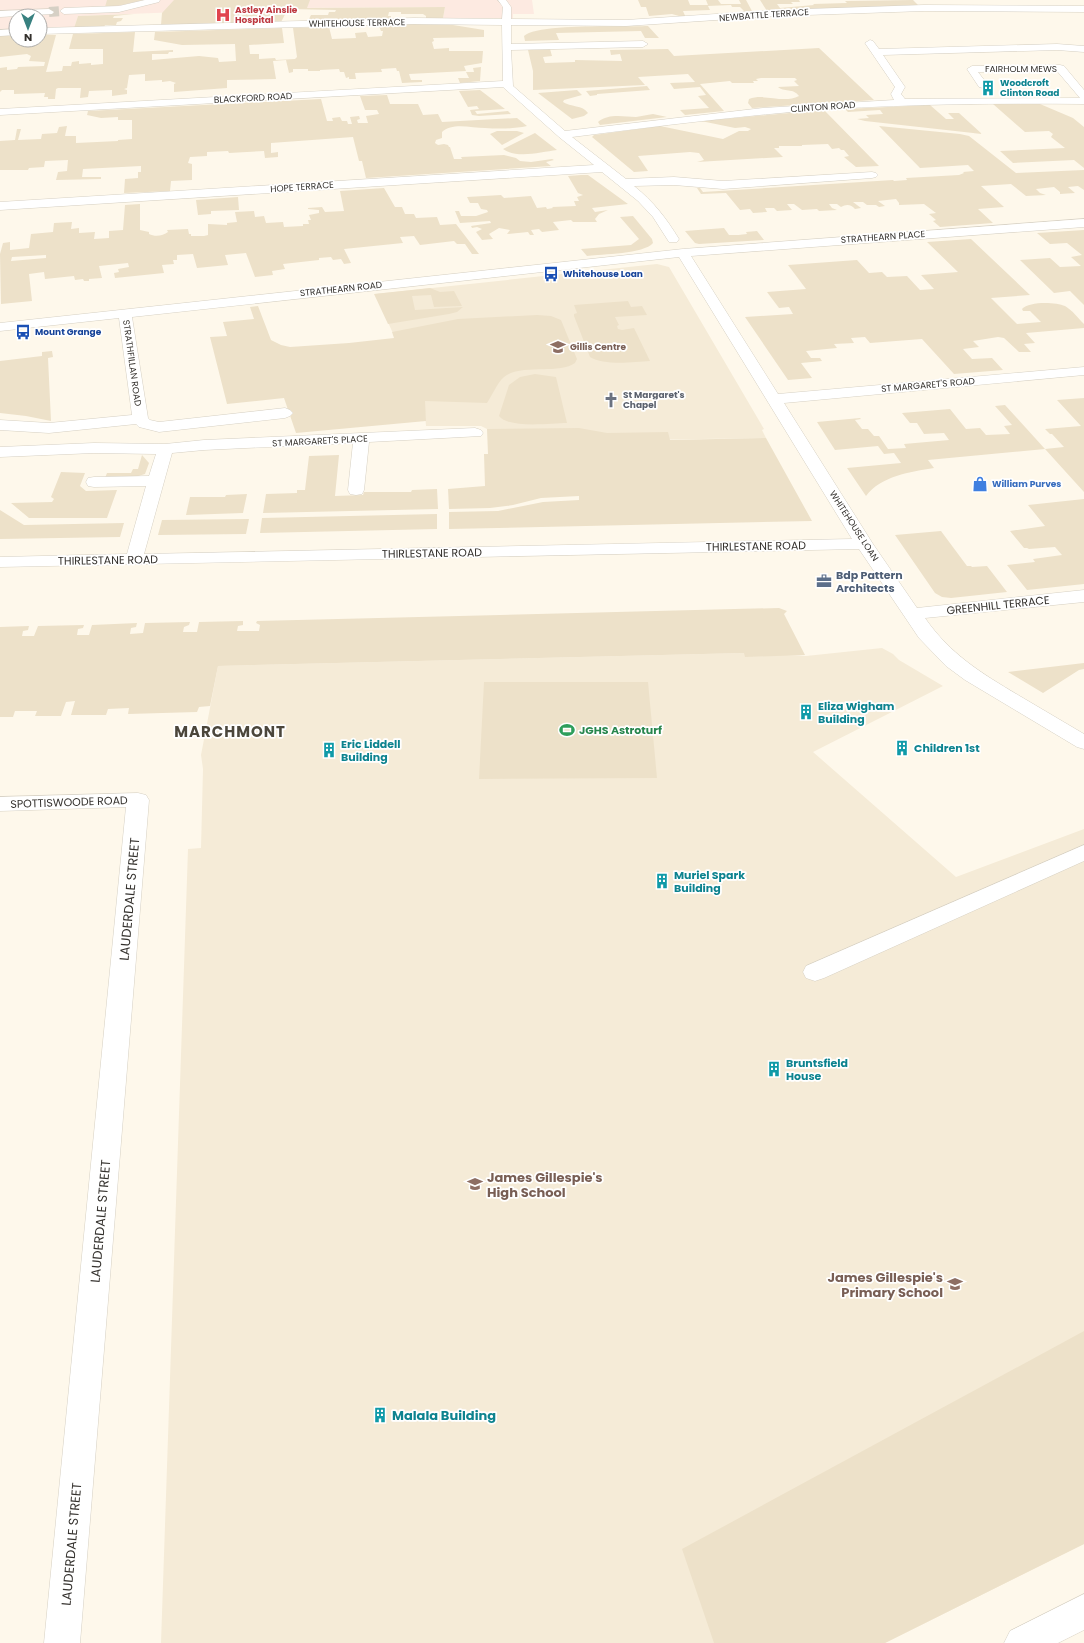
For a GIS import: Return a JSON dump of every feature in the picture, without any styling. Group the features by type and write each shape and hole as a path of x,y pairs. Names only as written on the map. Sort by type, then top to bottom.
{"street":[{"path":"64,11 119,9 156,0"},
{"path":"502,0 507,7 507,84"},
{"path":"1012,0 1020,8"},
{"path":"756,5 762,14"},
{"name":"NEWBATTLE TERRACE","path":"507,23 569,24 666,22 762,14 898,8 1084,9"},
{"path":"0,14 49,12"},
{"path":"569,12 569,24"},
{"name":"WHITEHOUSE TERRACE","path":"48,32 393,22 507,23"},
{"path":"870,43 900,87 896,94 901,102"},
{"path":"506,47 643,44"},
{"path":"876,52 1057,47 1084,49"},
{"name":"FAIRHOLM MEWS","path":"983,85 972,69 1060,68 1084,96"},
{"name":"FAIRHOLM MEWS","path":"1063,72 1075,71"},
{"name":"BLACKFORD ROAD","path":"0,112 507,84"},
{"name":"WHITEHOUSE LOAN","path":"507,84 511,90 563,135 625,184 653,210 678,246 864,544 926,634 953,662 972,676 1084,743"},
{"name":"CLINTON ROAD","path":"563,135 752,113 901,102 1084,101"},
{"name":"HOPE TERRACE","path":"0,206 604,168"},
{"path":"625,184 674,181 723,185 872,175"},
{"name":"STRATHEARN PLACE","path":"678,246 1084,223"},
{"name":"STRATHEARN ROAD","path":"0,327 125,314 678,246"},
{"name":"STRATHFILLAN ROAD","path":"125,314 139,415"},
{"name":"ST MARGARET'S ROAD","path":"773,399 1084,371"},
{"path":"0,425 49,428 139,415 145,424 159,427 285,413"},
{"name":"ST MARGARET'S PLACE","path":"0,452 94,448 165,449 204,445 475,433"},
{"path":"356,490 361,439"},
{"path":"134,559 165,449"},
{"path":"94,482 156,481"},
{"name":"THIRLESTANE ROAD","path":"0,562 864,544"},
{"name":"GREENHILL TERRACE","path":"912,614 1084,596"},
{"name":"SPOTTISWOODE ROAD","path":"0,804 138,800"},
{"name":"LAUDERDALE STREET","path":"62,1643 138,800"},
{"path":"815,972 1084,852"},
{"path":"1022,1643 1084,1611"}],"shaded area":[{"name":"Astley Ainslie Hospital","path":"0,0 532,0 534,14 513,14 513,18 443,18 445,7 285,8 78,16 74,28 48,29 48,8 8,8 8,30 0,30"},
{"path":"107,0 143,0 105,7"},
{"path":"174,0 310,0 307,8 445,7 443,18 426,18 423,14 401,14 401,12 389,12 388,16 391,16 391,19 308,21 311,15 328,15 329,12 335,12 336,10 288,9 281,22 161,25 162,13"},
{"path":"638,0 688,0 690,5 708,5 706,0 718,0 721,4 741,4 739,0 746,0 752,11 744,11 740,7 732,7 731,5 708,6 710,10 683,11 686,18 672,14 649,16 646,7 641,7"},
{"path":"760,0 799,0 800,2 791,2 793,4 777,4 780,8 814,5 813,4 847,3 845,1 913,0 918,5 767,11"},
{"path":"134,14 114,16 113,18 123,18 121,21 117,22 116,25 74,28 78,16"},
{"path":"406,24 453,25 484,30 484,37 433,38 434,41 432,42 434,49 449,48 449,51 483,51 482,63 464,66 466,71 409,74 411,80 422,80 422,82 402,83 399,71 397,71 396,68 381,69 382,72 355,73 356,79 349,79 349,77 346,78 344,72 340,72 339,69 308,71 308,69 293,69 293,72 289,73 286,60 273,61 276,79 227,80 227,88 174,92 174,84 176,83 170,81 162,82 162,80 145,81 145,74 129,75 127,88 124,89 127,90 127,94 112,96 112,90 89,91 88,97 80,98 81,88 58,88 56,89 55,99 48,99 48,97 44,97 45,93 14,94 14,90 2,90 0,92 0,68 7,67 7,70 17,69 18,67 44,66 45,62 29,61 31,56 27,54 0,57 0,36 8,36 8,48 48,48 48,35 56,35 46,72 62,71 63,66 71,66 72,62 79,61 79,64 103,64 103,49 69,49 73,34 135,32 133,52 173,50 173,52 169,52 168,54 152,54 152,60 199,56 218,58 219,62 236,61 235,44 182,45 154,40 155,32 282,28 284,43 249,45 250,54 259,54 259,59 275,58 276,60 295,59 297,57 293,28 329,27 332,39 356,38 355,33 366,32 368,37 382,36 383,31 381,31 379,26 406,26"},
{"path":"648,26 659,38 645,38 641,31 556,33 559,40 525,41 524,36 532,32 563,27"},
{"path":"819,48 874,100 752,108 748,103 749,99 755,97 787,99 799,96 794,92 778,87 799,86 794,81 797,80 795,78 761,78 756,79 758,81 753,81 754,83 732,83 730,81 700,84 724,111 685,115 680,110 709,108 698,96 706,95 700,87 674,89 670,83 695,82 688,74 638,77 645,85 533,90 533,71 528,50 550,49 552,56 543,57 545,63 575,62 575,60 622,61 620,54 611,55 610,50 668,49 674,56"},
{"path":"481,67 480,81 460,83 458,78 469,78 466,72 474,72 473,68"},
{"path":"647,86 650,90 597,94 590,96 586,91"},
{"path":"480,90 505,109 475,111 477,114 508,111 511,114 472,115 470,110 479,109 477,106 468,107 459,91"},
{"path":"577,90 582,95 564,100 563,102 580,107 588,113 584,116 572,119 538,93"},
{"path":"387,95 390,104 418,104 423,115 438,114 442,122 517,118 527,126 501,129 457,126 446,129 442,132 442,138 436,140 435,143 438,145 448,145 454,159 462,159 461,157 504,155 516,158 520,161 531,162 554,160 546,162 551,166 366,178 362,161 359,161 353,137 271,143 271,153 278,152 278,157 265,158 264,151 229,153 228,151 207,152 207,156 190,157 188,163 192,164 192,180 171,181 170,191 124,193 125,179 138,178 138,172 141,172 141,166 83,169 82,177 101,177 101,179 56,180 58,172 67,171 68,160 45,161 44,167 29,168 28,170 0,170 0,141 15,140 17,129 21,129 18,140 41,139 42,134 57,133 59,127 67,126 65,136 76,136 76,143 132,139 132,120 118,120 118,117 101,118 87,115 88,111 321,99 327,121 333,121 332,118 340,117 342,121 347,121 348,124 352,124 350,117 359,116 360,119 357,120 358,123 368,123 366,116 379,114 377,110 365,110 360,96"},
{"path":"993,104 1040,104 1073,118 1084,127 1084,168 1074,160 1013,163 1000,151 1065,148 1051,137 1053,134 1049,131 1025,132"},
{"path":"930,105 946,119 954,119 948,113 959,113 982,134 865,121 857,119 869,118 866,115 883,114 880,110 848,112 845,109"},
{"path":"824,110 879,166 856,167 844,157 849,156 844,150 839,148 832,149 828,144 779,146 779,148 774,148 783,157 697,162 704,160 699,153 690,152 638,156 648,171 634,172 592,137 594,135 660,126 723,139 739,131 748,131 751,129 745,127 735,128 701,121"},
{"path":"653,114 667,117 600,125 598,122 612,116 636,117"},
{"path":"879,126 969,136 1016,173 1084,170 1084,190 1078,186 1068,187 1075,193 1060,194 1060,192 1054,187 1036,189 1040,193 1046,195 1026,196 1011,184 981,186 1004,207 978,209 993,223 940,227 933,221 936,220 929,214 936,213 924,204 899,205 896,199 878,201 885,206 879,207 876,205 867,205 863,202 853,202 861,208 855,209 848,205 841,207 837,204 829,204 832,208 837,210 819,211 817,209 802,210 794,204 787,204 792,210 777,211 774,208 765,208 767,212 753,213 750,209 740,210 726,193 701,194 697,188 700,188 703,192 894,181 907,180 906,178 959,175 964,173 963,172 974,171 968,165 920,168"},
{"path":"497,131 517,131 524,133 502,145 490,134"},
{"path":"535,133 557,150 515,154 503,149"},
{"path":"588,175 628,204 592,208 595,212 608,210 599,214 595,219 597,222 573,222 571,220 553,222 559,230 542,232 539,229 531,230 534,235 530,235 528,232 507,234 510,230 499,228 489,234 493,239 482,240 476,232 482,229 477,227 472,228 471,226 491,223 490,221 460,223 455,211 459,211 461,216 476,216 488,212 487,210 481,209 478,203 470,203 467,197 501,195 504,198 531,196 537,208 546,207 547,209 553,208 552,207 576,206 574,201 579,201 577,197 583,195 578,193 568,176"},
{"path":"384,188 395,207 402,207 405,214 414,214 416,218 437,217 440,225 456,224 479,254 472,254 465,244 457,244 454,241 420,245 414,236 400,237 403,243 344,249 351,263 344,264 341,259 333,260 331,257 319,258 319,260 283,264 285,269 272,271 273,275 255,277 246,253 225,255 228,265 197,268 193,254 177,255 177,260 173,260 174,264 162,265 164,273 115,278 114,273 119,272 118,269 129,267 128,263 99,266 102,278 89,279 89,281 84,281 83,279 75,280 74,276 45,279 44,272 29,274 32,301 1,304 0,254 3,243 10,242 10,250 29,248 31,234 53,232 54,223 72,222 71,229 79,228 79,233 95,232 94,239 109,238 109,231 123,230 125,205 140,204 140,230 149,232 149,234 154,236 164,234 168,232 167,230 188,229 191,236 208,235 208,224 227,225 227,223 237,222 235,212 254,211 255,217 264,216 266,223 283,222 284,227 303,226 303,224 309,224 308,220 311,220 309,215 319,213 319,210 308,208 322,207 325,212 344,211 340,191","holes":["46,255 46,258 11,261 12,257"]},
{"path":"238,197 239,210 211,211 211,214 198,215 196,200"},
{"path":"633,216 652,239 653,243 648,247 612,254 587,256 581,249 631,245 639,239 620,217"},
{"path":"724,228 729,235 747,234 746,232 757,231 764,240 699,244 695,243 685,231"},
{"path":"1084,230 1084,305 1070,291 1054,293 1020,260 1050,258 1060,267 1081,266 1071,257 1082,255 1067,243 1050,244 1037,233"},
{"path":"971,239 1030,295 991,298 1017,324 1041,322 1030,311 1023,311 1022,309 1025,306 1036,303 1049,303 1068,308 1084,324 1084,328 1026,333 1035,343 1024,344 1031,352 1019,352 1004,338 998,337 973,341 979,347 963,349 972,359 992,358 1003,370 954,374 922,339 870,343 865,337 851,338 854,343 834,344 837,348 806,351 811,358 820,358 822,361 801,363 812,378 788,380 745,317 793,314 789,307 779,308 767,292 806,289 788,265 857,260 869,273 882,272 887,277 907,276 920,290 934,289 921,275 958,272 927,242"},
{"name":"Gillis Centre","path":"657,264 669,267 764,429 762,430 766,438 513,442 481,426 426,426 424,401 375,294"},
{"path":"430,288 440,292 454,291 462,306 434,307 431,295 412,296 415,310 463,307 457,312 449,314 388,324 374,294"},
{"path":"628,301 631,307 642,306 647,315 615,317 619,325 617,326 618,329 622,330 634,328 650,361 628,363 603,362 590,357 574,316 574,314 577,313 574,305"},
{"path":"258,306 271,340 281,345 290,347 394,338 392,332 458,319 537,315 551,316 561,320 577,359 575,363 560,368 511,373 501,380 487,403 425,401 426,421 296,433 284,398 227,404 210,337 227,336 223,322 254,319 250,307"},
{"path":"52,351 53,357 48,358 51,421 0,413 0,361 42,356 42,352"},
{"path":"535,374 556,377 567,423 521,424 512,423 499,416 509,385 520,377"},
{"path":"1084,398 1084,492 1045,449 1064,447 1045,429 1081,426 1057,400"},
{"path":"1005,405 1045,449 928,460 934,468 906,473 888,479 872,489 866,496 847,468 901,463 894,453 884,454 878,446 835,450 817,422 860,418 861,419 855,420 862,429 868,429 874,436 879,436 888,449 906,448 904,444 949,440 944,433 924,434 917,423 910,423 902,413 950,409 966,429 980,428 986,435 1010,434 1004,426 1012,425 995,406"},
{"path":"579,428 607,433 668,432 670,440 766,438 812,521 449,529 449,512 498,511 543,502 579,500 579,496 541,498 513,505 490,508 449,509 448,489 485,486 484,454 488,454 487,429"},
{"path":"142,455 149,463 145,474 135,477 105,478 107,473 131,473 133,469 138,469"},
{"path":"339,455 335,496 363,495 364,492 411,492 412,490 437,489 438,509 263,513 266,494 297,493 297,490 305,490 309,456"},
{"path":"61,472 85,473 80,486 86,491 117,490 107,518 29,518 11,503 52,502 54,499 51,497"},
{"path":"247,494 243,513 186,515 190,497 225,497 226,495"},
{"path":"1084,499 1084,584 1027,590 1007,565 1035,562 1033,559 1062,555 1055,547 1024,548 1010,531 1045,526 1028,505"},
{"path":"0,510 24,525 124,523 120,537 0,539"},
{"path":"437,514 437,529 260,533 262,518"},
{"path":"249,519 246,534 158,535 162,520"},
{"path":"941,531 967,566 987,566 1007,592 951,598 942,597 935,593 895,535"},
{"path":"779,608 787,611 784,614 805,655 745,657 744,653 218,666 210,706 199,707 197,712 128,714 129,708 108,709 106,715 71,715 75,701 66,702 61,716 35,716 37,711 15,711 13,717 0,717 0,627 29,626 28,630 23,631 22,636 34,636 38,626 84,625 83,628 78,629 77,635 89,635 92,625 137,623 136,627 131,628 130,634 143,633 145,623 190,622 189,625 184,627 183,632 197,632 199,622 243,621 243,625 238,626 237,631 259,631 260,625 256,623 257,621"},
{"name":"James Gillespie's High School","path":"882,648 943,686 813,752 956,877 1084,829 1084,1544 885,1643 161,1643 188,849 201,848 203,769 201,755 218,666 744,653 806,656"},
{"path":"1084,663 1084,669 1079,670 1043,693 1008,672"},
{"name":"JGHS Astroturf","path":"484,682 648,682 657,778 479,779"},
{"path":"1084,1331 1084,1544 885,1643 714,1643 682,1549"}],"tunnel":[{"path":"49,12 64,11"}],"place":[{"name":"Astley Ainslie Hospital","path":"223,15"},
{"name":"Woodcroft Clinton Road","path":"988,88"},
{"name":"Whitehouse Loan","path":"551,274"},
{"name":"Mount Grange","path":"23,332"},
{"name":"Gillis Centre","path":"558,347"},
{"name":"St Margaret's Chapel","path":"611,400"},
{"name":"William Purves","path":"980,484"},
{"name":"Bdp Pattern Architects","path":"824,581"},
{"name":"Eliza Wigham Building","path":"806,712"},
{"name":"JGHS Astroturf","path":"567,730"},
{"name":"Children 1st","path":"902,748"},
{"name":"Eric Liddell Building","path":"329,750"},
{"name":"Muriel Spark Building","path":"662,881"},
{"name":"Bruntsfield House","path":"774,1069"},
{"name":"James Gillespie's High School","path":"475,1184"},
{"name":"James Gillespie's Primary School","path":"955,1284"},
{"name":"Malala Building","path":"380,1415"}],"district":[{"name":"MARCHMONT","path":"230,732"}]}
